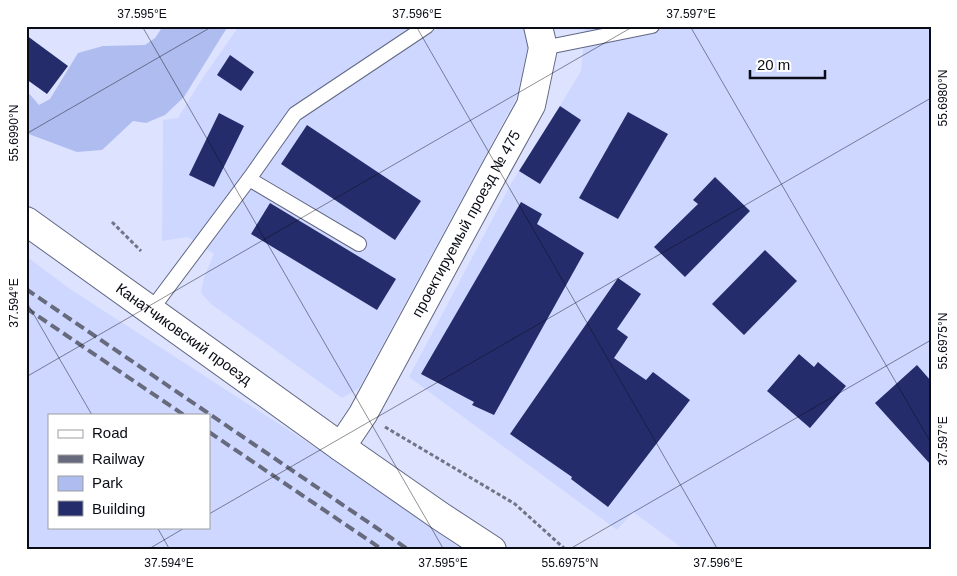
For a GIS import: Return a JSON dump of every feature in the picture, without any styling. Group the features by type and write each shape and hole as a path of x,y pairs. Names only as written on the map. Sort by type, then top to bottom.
{"street":[{"name":"проектируемый проезд № 475","path":"341,446 363,414 531,105 541,37"},
{"name":"Канатчиковский проезд","path":"26,221 440,516 492,550"}],"lane":[{"path":"151,310 295,114 427,26"},
{"path":"541,37 652,26"},
{"path":"249,179 359,244"}],"path":[{"path":"112,222 141,251"},
{"path":"363,414 515,504 566,550"}],"shaded area":[{"path":"239,26 527,26 531,42 525,82 359,388 342,398 211,304 201,293 204,277 214,254 188,237 162,241 163,120 178,118 198,85"},
{"path":"578,26 931,26 931,550 685,550 633,512 617,530 409,377 512,182 581,71 585,28"},
{"path":"26,256 70,289 474,550 26,550"}],"green space":[{"path":"163,26 228,26 184,97 165,115 146,123 133,121 102,150 77,152 26,133 26,90 39,105 50,99 78,53 103,46 145,45 155,38"}],"building":[{"path":"26,35 68,66 47,94 26,79"},
{"path":"230,55 254,72 241,91 217,75"},
{"path":"560,106 581,120 540,184 519,171"},
{"path":"628,112 668,134 618,219 579,198"},
{"path":"219,113 244,126 214,187 189,175"},
{"path":"307,125 421,201 395,240 281,164"},
{"path":"715,177 750,211 685,277 654,247 698,204 693,200"},
{"path":"521,202 542,214 537,224 584,253 494,415 472,405 474,402 421,374"},
{"path":"270,203 396,279 377,310 251,234"},
{"path":"765,250 797,281 744,335 712,304"},
{"path":"618,278 641,294 617,329 628,337 614,358 646,380 653,372 690,400 608,507 571,479 572,477 510,434"},
{"path":"799,354 814,367 818,362 846,386 810,428 767,391"},
{"path":"917,365 931,381 931,465 875,403"}],"railway":[{"path":"26,289 209,414"},
{"path":"26,308 183,414"},
{"path":"210,414 409,550"},
{"path":"210,433 383,550"}]}
